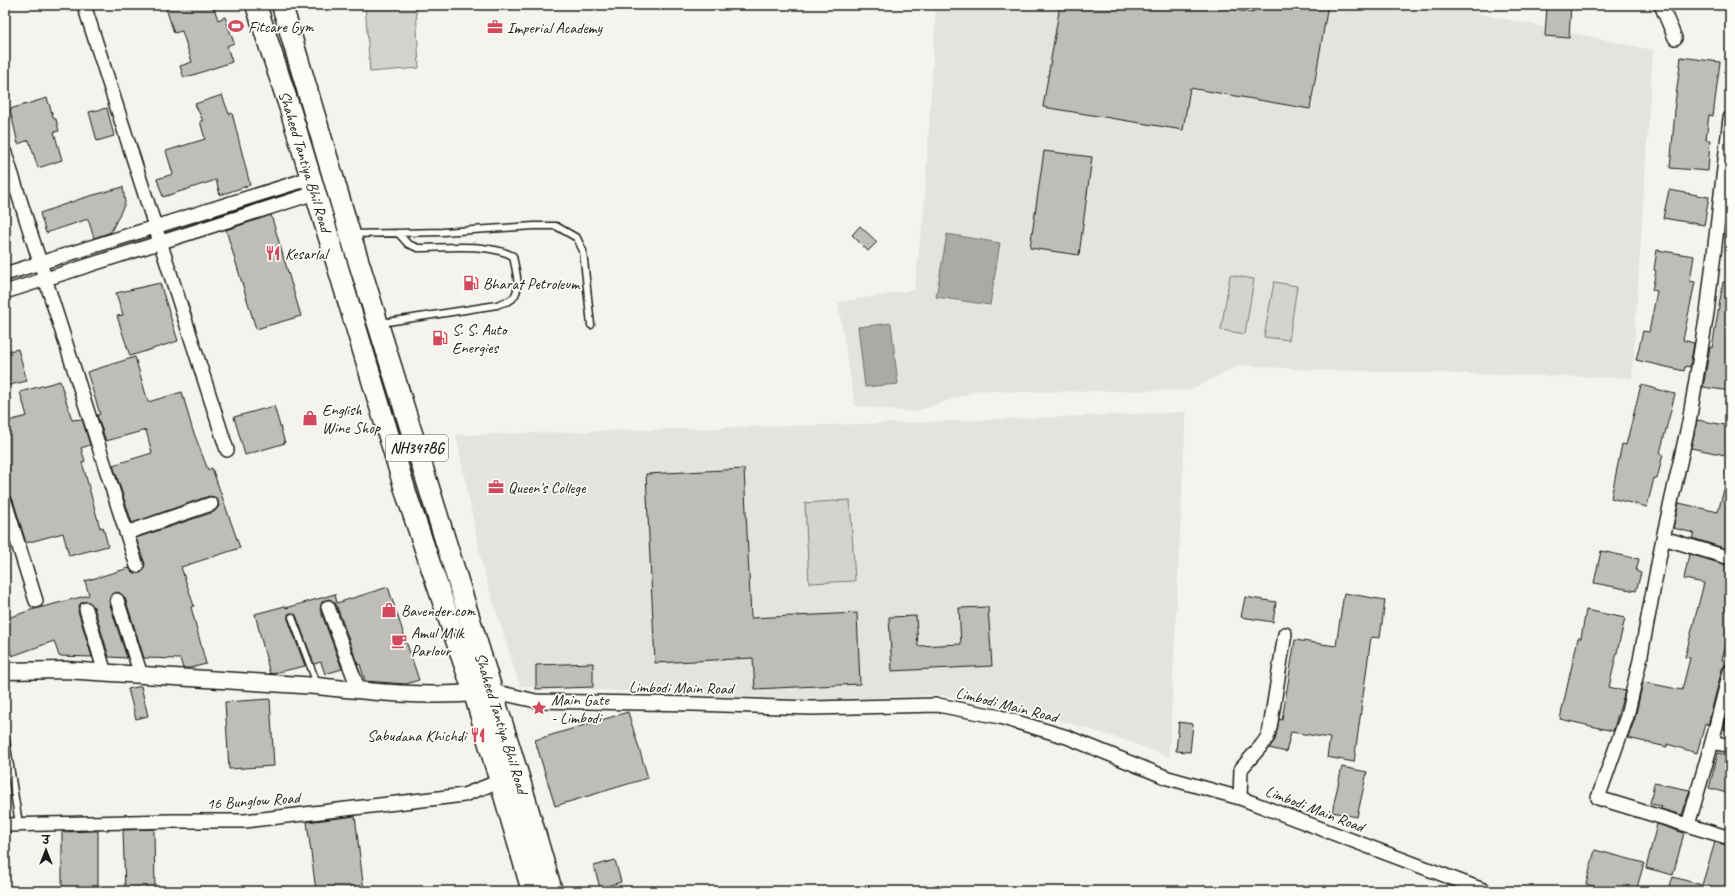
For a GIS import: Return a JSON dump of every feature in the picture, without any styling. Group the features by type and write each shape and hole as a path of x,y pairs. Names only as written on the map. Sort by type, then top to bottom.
{"main road":[{"name":"Shaheed Tantiya Bhil Road","path":"256,5 323,218 407,496 483,692 552,891"},
{"name":"Shaheed Tantiya Bhil Road","path":"282,5 343,212 378,324 483,692 500,781 532,891"},
{"path":"323,218 343,212"}],"street":[{"path":"84,5 226,450"},
{"path":"1661,5 1675,38"},
{"path":"1730,118 1707,313 1689,422 1663,538 1640,660 1627,716 1598,798 1730,838"},
{"path":"5,153 137,566"},
{"path":"5,274 155,227 313,186"},
{"path":"5,292 160,242 313,186"},
{"path":"5,502 36,601"},
{"path":"126,533 211,504"},
{"path":"1663,538 1730,558"},
{"path":"117,600 141,675"},
{"path":"328,607 359,691"},
{"path":"86,609 105,673"},
{"path":"1240,798 1241,769 1267,738 1270,728 1285,634"},
{"path":"5,671 65,670 317,686 359,691 439,695 483,692"},
{"path":"1688,825 1712,742 1730,671"},
{"name":"Limbodi Main Road","path":"483,692 536,701 812,708 938,705 1000,717 1067,737 1168,778 1240,798 1486,891"},
{"path":"1712,742 1730,746"},
{"name":"16 Bunglow Road","path":"5,825 171,821 245,821 464,795 500,781"}],"lane":[{"path":"350,234 556,226 577,238 583,251 591,325"},
{"path":"378,324 497,305 510,300 516,293 518,283 513,256 502,250 488,248 418,248 408,244 398,233"},
{"path":"292,617 317,686"},
{"path":"5,734 19,824"}],"shaded area":[{"path":"365,5 416,5 419,68 370,72"},
{"path":"936,5 1464,5 1463,10 1653,50 1632,378 1313,370 1240,365 1190,390 1016,392 979,390 914,412 855,406 838,302 914,290 924,212"},
{"path":"947,234 1000,243 990,305 936,297"},
{"path":"1230,275 1254,279 1245,334 1221,330"},
{"path":"1274,282 1297,286 1289,340 1264,337"},
{"path":"891,323 898,384 865,387 858,327"},
{"path":"1186,412 1169,757 1130,742 1004,703 939,695 810,700 520,686 483,569 456,435 899,423"},
{"path":"850,500 855,581 809,583 805,503"}],"building":[{"path":"165,5 213,5 218,20 225,17 234,43 227,46 232,62 184,78 180,66 192,62 182,31 174,33"},
{"path":"1060,5 1210,5 1253,13 1254,5 1328,5 1310,109 1190,88 1183,130 1043,107"},
{"path":"1547,5 1571,5 1569,38 1545,36"},
{"path":"1681,57 1720,62 1713,116 1709,115 1706,140 1710,140 1708,171 1670,168 1674,111"},
{"path":"222,95 229,114 232,113 250,185 220,195 216,180 163,197 157,179 173,174 166,151 205,139 200,121 203,121 195,104"},
{"path":"47,98 54,119 56,119 59,131 54,132 62,160 38,168 29,140 18,144 10,109"},
{"path":"107,108 114,136 97,141 89,112"},
{"path":"1044,151 1092,157 1079,255 1030,248"},
{"path":"123,187 125,203 111,232 94,238 88,219 46,233 40,213 83,198"},
{"path":"1669,190 1709,197 1704,225 1663,218"},
{"path":"271,215 301,316 256,329 226,230"},
{"path":"860,226 877,242 868,251 852,235"},
{"path":"1657,250 1694,256 1690,281 1695,282 1683,340 1694,343 1690,367 1685,366 1684,371 1636,360 1643,331 1649,332 1657,291 1652,290 1656,271 1654,270"},
{"path":"1723,282 1730,282 1730,391 1703,387 1710,347 1712,348"},
{"path":"160,283 178,341 130,356 117,316 123,315 116,293"},
{"path":"18,349 27,381 5,386 5,352"},
{"path":"135,357 148,402 182,392 192,428 208,470 212,468 240,548 181,567 194,606 191,607 206,664 183,668 180,659 144,658 125,598 118,592 111,595 109,602 127,658 109,657 94,607 87,601 80,604 78,611 92,657 59,656 54,641 12,656 5,636 5,619 31,610 89,595 85,581 129,568 132,572 140,573 143,571 145,564 136,538 214,512 219,506 217,498 209,496 132,523 113,465 152,453 146,430 106,441 97,415 100,414 87,372"},
{"path":"60,381 72,420 82,419 90,445 81,448 85,461 82,462 100,528 103,527 108,546 69,556 63,533 26,543 13,500 6,494 5,490 5,422 27,416 20,392"},
{"path":"1641,385 1675,394 1660,453 1663,454 1657,479 1654,478 1647,507 1611,498 1622,444 1626,445"},
{"path":"274,406 285,443 245,455 234,417"},
{"path":"1697,420 1730,426 1730,456 1691,448"},
{"path":"744,469 751,618 857,613 860,684 755,689 753,658 655,663 646,474"},
{"path":"1726,482 1730,482 1730,550 1692,538 1694,533 1673,528 1679,503 1718,512"},
{"path":"1601,551 1639,559 1636,571 1641,573 1636,591 1594,583"},
{"path":"1689,554 1730,566 1730,630 1722,660 1730,661 1730,663 1725,665 1722,669 1708,725 1705,724 1697,753 1667,744 1667,747 1628,738 1635,718 1643,682 1682,690 1690,658 1685,657 1704,583 1684,579"},
{"path":"388,587 419,680 406,684 365,681 360,664 358,665 336,604 329,599 322,602 320,609 342,669 325,674 321,662 314,664 296,615 292,613 288,614 288,619 305,666 270,674 255,614 285,606 286,608 335,594 337,603"},
{"path":"1344,593 1385,600 1380,638 1371,637 1354,762 1327,757 1330,738 1291,732 1286,752 1269,748 1275,740 1279,719 1282,720 1295,640 1336,646"},
{"path":"1245,597 1276,602 1273,622 1241,617"},
{"path":"988,607 992,666 892,671 889,617 916,616 918,646 961,644 959,608"},
{"path":"1586,610 1625,618 1609,687 1625,691 1613,731 1560,719 1578,638 1581,638"},
{"path":"593,663 593,687 536,689 536,665"},
{"path":"141,686 148,716 136,719 128,689"},
{"path":"270,699 274,766 229,769 225,702"},
{"path":"1730,704 1730,730 1724,729"},
{"path":"628,712 648,778 555,806 535,740"},
{"path":"1179,722 1193,724 1190,752 1176,751"},
{"path":"1718,753 1730,756 1730,794 1709,788"},
{"path":"1342,767 1367,772 1357,817 1332,812"},
{"path":"1654,783 1690,790 1682,815 1661,809 1662,806 1650,804"},
{"path":"355,816 364,891 316,891 307,822"},
{"path":"1657,824 1684,833 1673,875 1646,868"},
{"path":"154,829 155,891 125,891 123,830"},
{"path":"98,831 98,891 62,891 62,832"},
{"path":"1715,842 1730,846 1730,891 1668,891 1673,877 1702,885"},
{"path":"1595,850 1644,863 1636,891 1611,891 1586,884"},
{"path":"615,860 621,882 600,888 594,866"}],"place":[{"name":"Fitcare Gym","path":"236,26"},
{"name":"Imperial Academy","path":"495,27"},
{"name":"Kesarlal","path":"273,253"},
{"name":"Bharat Petroleum","path":"471,283"},
{"name":"S. S. Auto Energies","path":"440,338"},
{"name":"English Wine Shop","path":"310,418"},
{"name":"Queen's College","path":"496,487"},
{"name":"Bavender.com","path":"389,610"},
{"name":"Amul Milk Parlour","path":"399,641"},
{"name":"Main Gate - Limbodi","path":"539,708"},
{"name":"Sabudana Khichdi","path":"478,735"}]}
